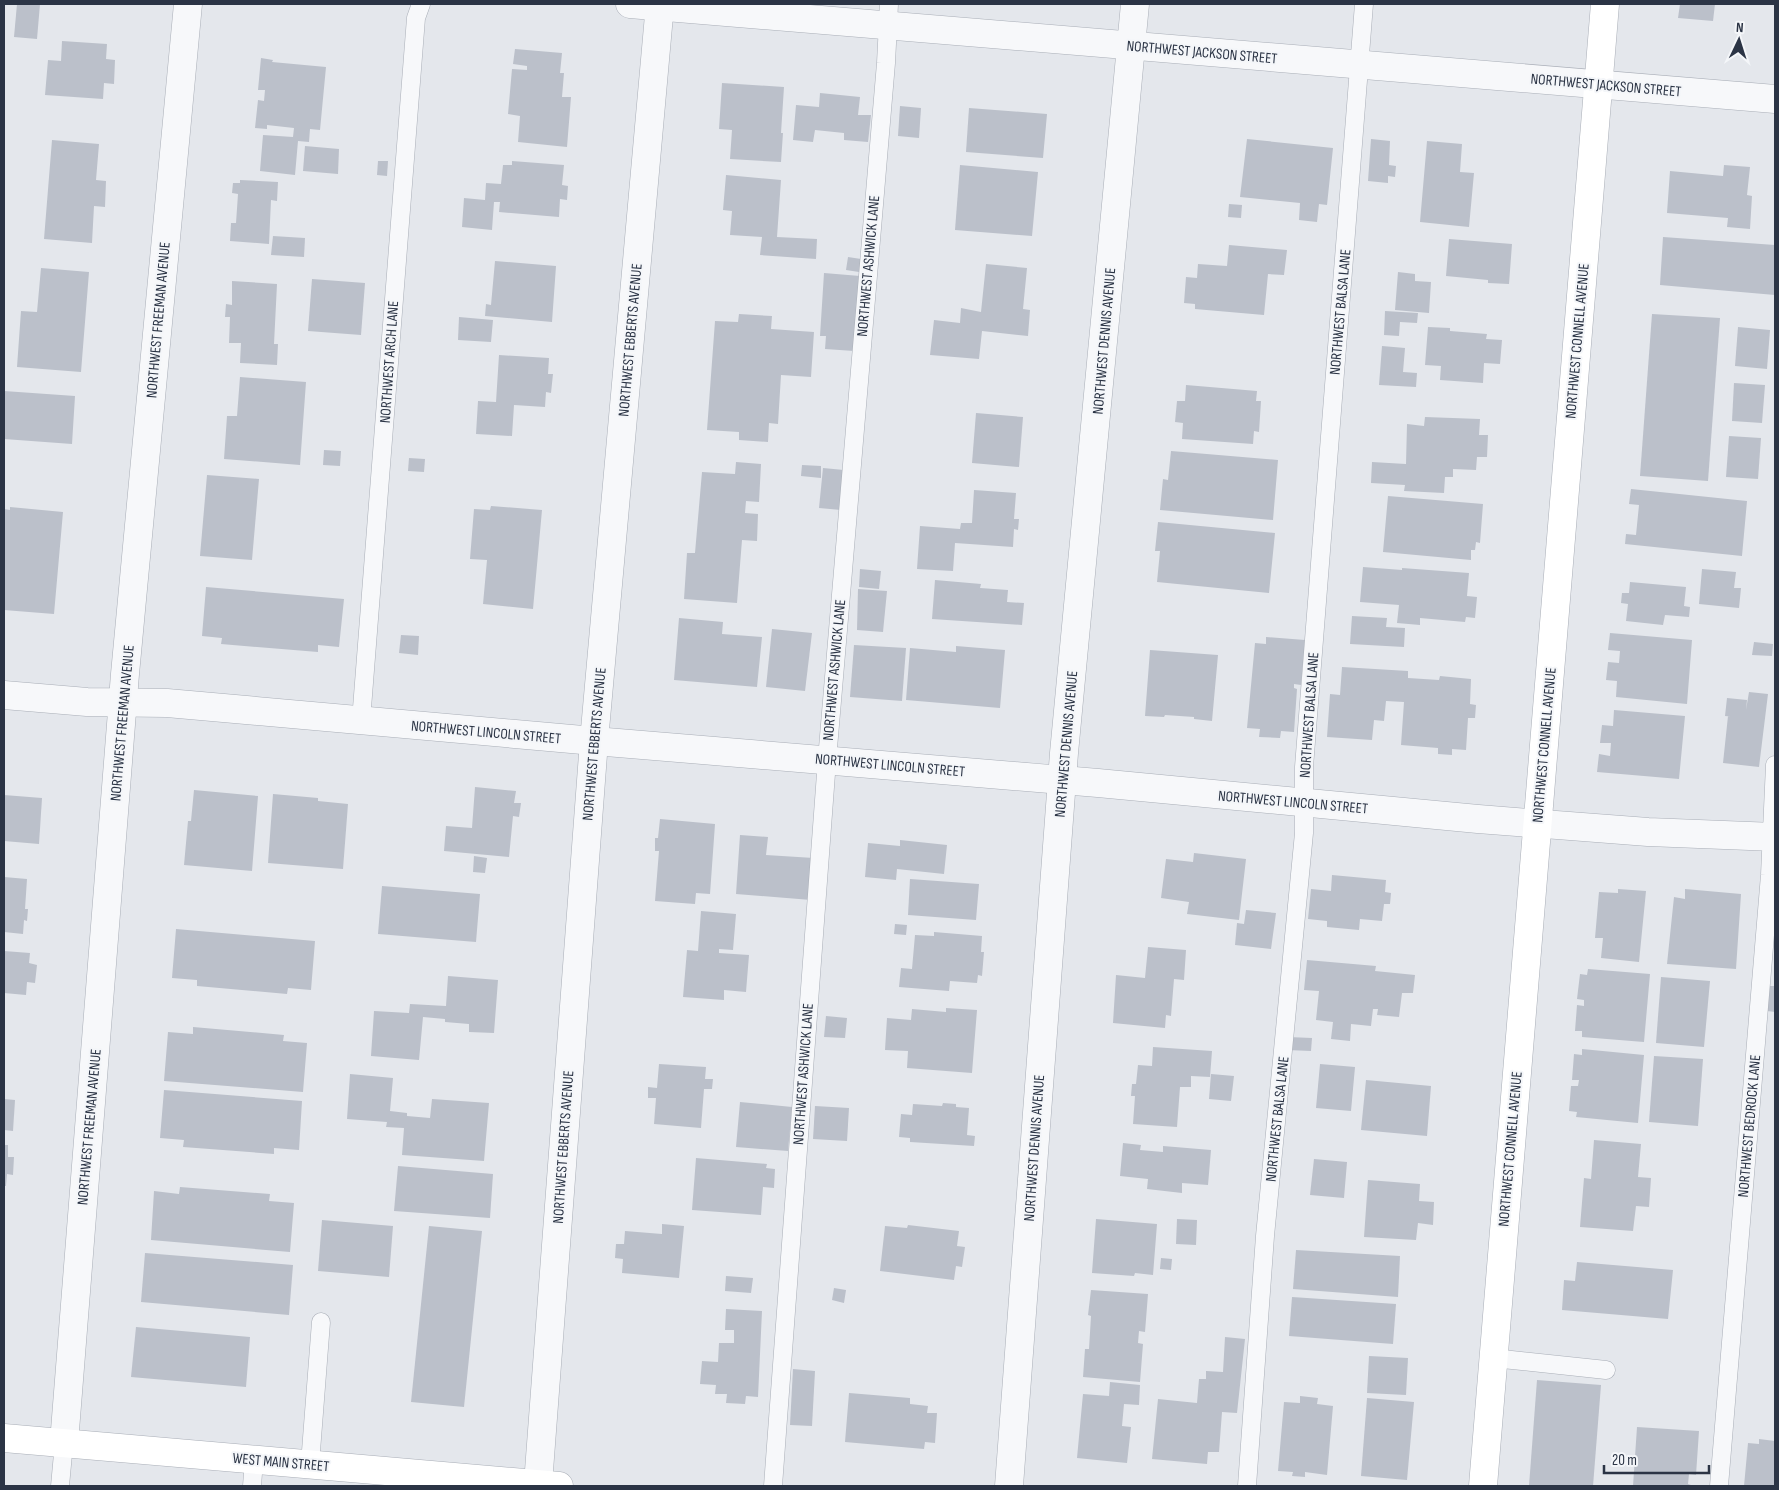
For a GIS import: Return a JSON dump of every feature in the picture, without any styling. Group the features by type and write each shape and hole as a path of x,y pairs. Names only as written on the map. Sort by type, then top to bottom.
{"street":[{"name":"NORTHWEST FREEMAN AVENUE","path":"64,1443 123,702 188,4"},
{"name":"NORTHWEST JACKSON STREET","path":"630,4 888,14 1132,46 1775,99"},
{"name":"NORTHWEST DENNIS AVENUE","path":"1009,1486 1062,780 1135,4"},
{"name":"NORTHWEST CONNELL AVENUE","path":"1482,1486 1606,4"},
{"name":"NORTHWEST EBBERTS AVENUE","path":"548,1485 594,742 660,5"},
{"name":"NORTHWEST LINCOLN STREET","path":"4,696 87,702 162,702 594,742 1062,780 1304,804 1538,824 1648,832 1773,837"},
{"name":"WEST MAIN STREET","path":"4,1438 64,1443 253,1473 310,1464 398,1479 548,1485"}],"lane":[{"name":"NORTHWEST ARCH LANE","path":"361,720 416,18 420,4"},
{"name":"NORTHWEST BALSA LANE","path":"1248,1486 1265,1236 1304,833 1304,767 1364,4"},
{"name":"NORTHWEST ASHWICK LANE","path":"772,1486 826,760 888,14"},
{"name":"NORTHWEST BEDROCK LANE","path":"1719,1486 1773,837 1775,765"},
{"path":"310,1464 321,1322"},
{"path":"1493,1358 1606,1370"},
{"path":"60,1486 64,1443"}],"building":[{"path":"17,4 40,4 37,39 14,37"},
{"path":"1680,4 1715,4 1713,21 1678,18"},
{"path":"62,41 107,44 106,59 115,60 114,84 104,83 103,99 45,95 48,60 61,61"},
{"path":"515,49 562,53 560,73 564,73 562,97 571,97 567,147 518,142 520,116 508,114 512,69 527,70 527,66 513,64"},
{"path":"261,58 273,60 272,62 326,67 320,130 310,129 309,142 298,141 295,175 260,171 263,135 293,137 294,128 267,125 267,129 255,128 258,100 264,101 265,90 258,90"},
{"path":"722,83 784,87 781,162 730,159 732,130 719,129"},
{"path":"820,93 860,97 858,115 871,115 868,142 844,140 844,133 815,130 813,142 793,140 796,105 819,107"},
{"path":"900,106 921,108 919,138 898,136"},
{"path":"969,108 1047,114 1043,158 966,152"},
{"path":"1247,139 1333,148 1327,205 1319,204 1317,222 1299,220 1300,203 1240,197"},
{"path":"1371,139 1390,141 1389,165 1396,166 1395,177 1388,176 1388,183 1368,181"},
{"path":"52,140 99,144 96,180 106,181 105,207 94,206 92,243 44,239"},
{"path":"1427,141 1462,144 1460,172 1474,173 1469,227 1420,222"},
{"path":"305,146 339,149 338,174 303,171"},
{"path":"378,161 388,161 387,176 377,175"},
{"path":"512,161 564,165 562,185 568,186 567,200 560,199 559,217 499,212 500,202 494,202 492,230 462,227 464,198 485,200 486,183 501,184 503,165 512,165"},
{"path":"960,165 1038,172 1032,236 955,230"},
{"path":"1724,165 1750,167 1747,195 1752,196 1750,229 1727,227 1728,218 1667,213 1670,171 1723,176"},
{"path":"726,175 781,180 777,237 817,239 816,259 760,255 762,237 730,235 732,211 723,210"},
{"path":"240,180 278,182 277,201 271,200 269,244 230,241 231,223 236,223 238,194 232,193 233,183 240,183"},
{"path":"1229,204 1242,205 1241,218 1228,217"},
{"path":"273,236 305,238 304,257 271,255"},
{"path":"1663,237 1775,245 1775,295 1660,285"},
{"path":"1449,239 1512,244 1509,284 1488,283 1488,280 1446,276"},
{"path":"1229,245 1287,250 1284,275 1268,274 1264,315 1195,309 1195,304 1184,303 1186,277 1197,278 1198,264 1227,266"},
{"path":"848,257 861,259 859,272 846,270"},
{"path":"495,261 556,266 552,322 485,316 486,304 491,305"},
{"path":"986,264 1027,268 1023,309 1030,310 1028,336 982,331 979,359 930,355 934,320 960,323 961,308 981,312"},
{"path":"41,268 89,272 81,372 17,367 21,311 37,312"},
{"path":"1398,272 1415,274 1415,281 1431,282 1429,313 1395,310"},
{"path":"824,273 860,276 854,351 825,349 826,336 820,336"},
{"path":"312,279 365,283 361,335 308,331"},
{"path":"232,281 277,284 274,344 278,344 277,365 240,363 241,343 229,343 230,317 225,317 226,304 232,305"},
{"path":"1385,311 1418,313 1417,323 1400,322 1399,336 1384,335"},
{"path":"739,314 772,316 771,329 814,332 811,377 781,375 778,424 769,423 768,442 739,440 739,432 707,430 715,321 738,322"},
{"path":"1652,314 1720,318 1708,481 1640,476"},
{"path":"459,317 493,320 491,342 458,340"},
{"path":"1428,327 1450,328 1450,331 1487,334 1486,339 1502,340 1500,364 1484,363 1483,383 1440,380 1441,366 1425,365"},
{"path":"1738,327 1770,330 1767,369 1735,366"},
{"path":"1382,346 1405,348 1403,372 1417,373 1416,387 1379,385"},
{"path":"499,355 549,358 548,374 553,374 551,393 546,392 545,407 514,405 512,436 476,434 478,401 496,402"},
{"path":"240,377 306,382 300,465 224,459 227,416 237,416"},
{"path":"1734,383 1765,385 1762,423 1732,421"},
{"path":"1186,385 1257,391 1256,401 1261,401 1259,432 1254,431 1253,444 1182,439 1183,423 1175,422 1177,401 1185,401"},
{"path":"4,391 75,396 72,444 4,439"},
{"path":"976,413 1023,417 1019,467 972,463"},
{"path":"1425,417 1480,419 1479,435 1488,435 1487,457 1477,457 1476,470 1453,469 1453,477 1445,477 1444,493 1404,491 1405,485 1371,483 1372,462 1406,464 1407,424 1424,426"},
{"path":"1729,436 1761,438 1758,479 1726,477"},
{"path":"324,450 341,451 340,466 323,465"},
{"path":"1171,451 1278,460 1273,520 1160,510 1163,479 1168,480"},
{"path":"409,458 425,459 424,472 408,471"},
{"path":"736,462 761,464 759,502 746,501 745,513 758,514 757,541 742,540 737,603 684,599 687,553 695,553 702,472 735,474"},
{"path":"802,465 821,466 821,478 801,476"},
{"path":"823,468 844,470 841,510 819,508"},
{"path":"207,475 259,479 252,560 200,556"},
{"path":"1631,489 1747,501 1742,556 1625,544 1626,534 1636,535 1639,505 1629,504"},
{"path":"974,490 1016,493 1014,519 1019,519 1018,530 1014,529 1013,547 955,543 953,571 917,569 920,526 960,529 961,523 972,523"},
{"path":"1388,496 1483,504 1480,543 1476,542 1475,550 1471,550 1471,560 1383,552"},
{"path":"491,506 542,510 533,609 483,604 487,560 470,559 474,509 490,510"},
{"path":"10,507 63,512 54,614 4,610 4,509 10,510"},
{"path":"1158,522 1275,533 1269,593 1157,582 1160,551 1155,551"},
{"path":"1363,567 1469,573 1467,596 1477,597 1475,618 1466,617 1465,622 1420,618 1420,625 1397,623 1399,605 1360,602"},
{"path":"860,569 881,571 879,589 859,587"},
{"path":"1702,569 1736,572 1734,588 1741,588 1739,608 1699,604"},
{"path":"935,580 981,584 980,588 1008,590 1007,602 1024,603 1022,625 932,619"},
{"path":"1630,582 1686,587 1684,606 1690,607 1689,617 1665,615 1663,625 1626,621 1628,604 1621,603 1622,593 1629,593"},
{"path":"206,587 344,599 339,647 318,645 318,652 221,644 222,638 202,636"},
{"path":"858,589 887,591 883,632 857,630"},
{"path":"1352,616 1387,618 1386,627 1405,628 1404,647 1350,644"},
{"path":"679,618 723,622 722,634 762,637 757,687 674,680"},
{"path":"772,629 812,633 805,691 766,687"},
{"path":"1610,633 1692,640 1687,704 1616,697 1617,681 1606,680 1608,662 1619,663 1620,651 1608,650"},
{"path":"401,635 419,636 418,655 399,653"},
{"path":"1266,637 1305,640 1301,685 1294,684 1294,688 1297,689 1294,732 1281,731 1280,738 1259,737 1260,729 1247,728 1255,643 1266,644"},
{"path":"1754,642 1773,644 1772,656 1752,655"},
{"path":"854,645 906,648 902,701 850,697"},
{"path":"956,646 1005,650 1000,708 906,700 910,648 956,652"},
{"path":"1150,650 1218,655 1212,721 1194,719 1194,717 1145,716"},
{"path":"1342,667 1408,671 1408,678 1439,680 1440,676 1471,679 1470,704 1476,705 1475,718 1468,718 1466,750 1452,749 1452,755 1438,754 1438,748 1401,745 1404,702 1386,701 1384,721 1374,720 1372,740 1327,737 1330,694 1340,695"},
{"path":"1749,692 1768,694 1759,767 1723,763 1728,716 1725,716 1727,698 1747,700 1746,710"},
{"path":"1614,710 1685,716 1679,779 1597,772 1599,754 1610,756 1611,743 1600,743 1602,725 1613,726"},
{"path":"475,787 516,791 514,803 521,803 519,817 513,816 509,857 444,851 446,826 472,828"},
{"path":"194,790 258,796 252,871 184,865 188,821 191,821"},
{"path":"273,794 318,798 318,801 348,804 343,869 268,863"},
{"path":"4,795 42,798 39,844 4,841"},
{"path":"660,819 715,824 710,894 696,893 695,904 655,901 659,851 655,851 655,838 658,838"},
{"path":"740,835 768,837 766,855 814,858 811,900 736,894"},
{"path":"900,840 947,845 944,874 897,869 896,880 865,877 868,843 900,846"},
{"path":"1194,853 1246,859 1239,920 1187,914 1189,902 1161,898 1166,859 1193,862"},
{"path":"474,856 487,858 485,873 473,872"},
{"path":"1332,875 1386,880 1385,892 1391,893 1390,904 1384,904 1382,921 1360,919 1359,930 1327,927 1327,921 1308,919 1311,889 1331,891"},
{"path":"4,877 27,879 25,909 28,909 27,921 24,920 23,934 4,932"},
{"path":"910,879 979,884 976,920 908,915"},
{"path":"382,886 480,894 476,942 378,934"},
{"path":"1618,889 1646,891 1639,962 1601,958 1603,938 1595,938 1599,892 1618,893"},
{"path":"1685,889 1741,894 1736,969 1667,964 1674,897 1685,899"},
{"path":"1246,910 1276,913 1271,949 1235,945 1237,923 1244,924"},
{"path":"701,911 736,914 733,950 719,949 719,953 749,955 746,992 724,990 724,1000 683,997 687,950 698,951"},
{"path":"895,924 907,925 906,935 894,934"},
{"path":"176,929 315,941 311,990 288,988 287,994 197,986 197,980 172,978"},
{"path":"934,932 982,936 981,952 984,952 982,976 978,975 977,983 950,981 949,991 899,987 901,968 912,969 915,935 934,936"},
{"path":"1148,947 1186,950 1184,980 1174,979 1171,1016 1166,1015 1165,1028 1113,1023 1116,975 1145,978"},
{"path":"4,951 30,953 29,963 37,965 35,983 27,982 26,995 4,993"},
{"path":"1307,960 1376,966 1375,971 1415,975 1413,993 1402,993 1399,1017 1377,1015 1378,1009 1373,1009 1371,1026 1351,1024 1350,1041 1331,1039 1333,1022 1316,1020 1319,991 1304,990"},
{"path":"1588,969 1650,974 1644,1042 1582,1037 1582,1031 1575,1031 1577,1005 1584,1006 1584,1000 1577,999 1580,974 1587,975"},
{"path":"448,976 498,980 494,1033 469,1032 469,1024 445,1022 445,1019 423,1017 419,1060 371,1056 374,1011 409,1013 410,1004 446,1006"},
{"path":"1661,977 1710,981 1704,1047 1656,1043"},
{"path":"1768,986 1775,986 1775,1012 1767,1011"},
{"path":"946,1008 977,1010 972,1073 907,1068 908,1051 885,1050 887,1018 911,1020 912,1009 946,1012"},
{"path":"826,1016 847,1018 845,1038 824,1037"},
{"path":"193,1027 284,1035 283,1041 307,1043 303,1092 164,1081 168,1032 193,1034"},
{"path":"1288,1037 1312,1038 1311,1051 1287,1050"},
{"path":"1153,1047 1212,1051 1210,1077 1191,1076 1191,1087 1180,1087 1177,1127 1133,1124 1135,1096 1131,1096 1132,1084 1136,1084 1138,1065 1152,1066"},
{"path":"1582,1049 1644,1055 1638,1123 1576,1117 1577,1112 1569,1111 1571,1086 1578,1086 1579,1080 1572,1080 1574,1054 1582,1055"},
{"path":"1654,1056 1703,1059 1698,1126 1649,1122"},
{"path":"659,1064 706,1067 705,1079 713,1079 712,1089 704,1089 701,1128 654,1124 656,1098 648,1098 648,1087 657,1088"},
{"path":"1320,1064 1355,1067 1351,1111 1316,1108"},
{"path":"350,1074 393,1078 390,1111 407,1113 407,1116 430,1118 432,1099 489,1103 484,1161 402,1155 404,1128 386,1127 387,1122 347,1119"},
{"path":"1211,1074 1234,1076 1231,1101 1209,1099"},
{"path":"1366,1080 1431,1086 1427,1136 1361,1130"},
{"path":"164,1090 302,1101 299,1150 274,1148 274,1154 183,1147 184,1140 160,1138"},
{"path":"4,1099 15,1100 13,1131 4,1130"},
{"path":"740,1102 792,1107 788,1151 736,1147"},
{"path":"943,1103 969,1108 967,1135 975,1136 974,1146 910,1142 910,1138 899,1137 901,1114 912,1115 913,1104 942,1106"},
{"path":"815,1106 849,1108 847,1141 813,1139"},
{"path":"1594,1140 1641,1144 1638,1177 1651,1178 1649,1207 1636,1206 1633,1231 1580,1227 1584,1178 1591,1179"},
{"path":"1123,1143 1141,1145 1140,1150 1163,1152 1163,1146 1211,1150 1208,1185 1182,1183 1182,1193 1147,1189 1148,1179 1120,1176"},
{"path":"4,1145 8,1145 8,1157 14,1157 13,1175 7,1174 6,1186 4,1186"},
{"path":"696,1158 767,1164 766,1168 775,1169 774,1188 763,1187 761,1215 692,1210"},
{"path":"1314,1159 1347,1162 1344,1198 1310,1195"},
{"path":"398,1166 493,1174 490,1218 394,1211"},
{"path":"1368,1180 1420,1184 1419,1201 1434,1202 1433,1225 1418,1223 1416,1240 1364,1237"},
{"path":"180,1187 270,1194 269,1201 294,1203 290,1252 151,1240 154,1191 179,1194"},
{"path":"1096,1219 1157,1224 1153,1275 1135,1273 1134,1276 1092,1273"},
{"path":"1177,1219 1197,1220 1196,1245 1176,1244"},
{"path":"322,1220 393,1226 389,1277 318,1271"},
{"path":"662,1224 684,1226 679,1278 622,1273 623,1259 615,1258 616,1244 624,1244 625,1231 662,1234"},
{"path":"908,1225 959,1231 957,1246 965,1247 962,1267 956,1266 954,1280 880,1271 885,1226 907,1228"},
{"path":"429,1226 482,1231 464,1407 411,1402"},
{"path":"1296,1250 1400,1256 1398,1297 1293,1289"},
{"path":"145,1253 293,1265 289,1315 141,1302"},
{"path":"1161,1258 1172,1259 1171,1270 1160,1269"},
{"path":"1577,1262 1673,1270 1668,1319 1562,1310 1564,1280 1575,1281"},
{"path":"726,1276 753,1278 751,1293 725,1291"},
{"path":"834,1288 846,1290 844,1303 832,1300"},
{"path":"1091,1290 1148,1294 1145,1332 1139,1331 1138,1343 1143,1344 1140,1382 1083,1377 1085,1349 1089,1349 1091,1316 1088,1315"},
{"path":"1292,1297 1396,1304 1393,1344 1289,1336"},
{"path":"726,1309 762,1311 758,1397 746,1396 745,1404 726,1403 727,1394 715,1394 716,1385 700,1384 702,1361 718,1362 719,1343 734,1343 734,1330 725,1330"},
{"path":"136,1327 250,1337 246,1387 131,1377"},
{"path":"1225,1337 1245,1339 1237,1413 1222,1412 1219,1452 1208,1452 1207,1464 1152,1459 1158,1399 1197,1403 1199,1379 1206,1379 1206,1371 1223,1372"},
{"path":"1369,1356 1408,1358 1406,1395 1367,1393"},
{"path":"793,1369 815,1371 812,1426 790,1425"},
{"path":"1537,1380 1601,1385 1593,1486 1529,1486"},
{"path":"1110,1382 1140,1385 1139,1405 1124,1404 1122,1426 1131,1427 1127,1463 1077,1458 1083,1394 1109,1396"},
{"path":"849,1393 910,1398 910,1404 928,1406 927,1413 937,1413 935,1443 925,1442 924,1449 845,1442"},
{"path":"1300,1396 1318,1398 1317,1404 1333,1406 1327,1475 1305,1472 1305,1477 1292,1476 1293,1472 1278,1471 1284,1402 1300,1403"},
{"path":"1367,1398 1414,1402 1407,1480 1361,1476"},
{"path":"1637,1427 1699,1431 1696,1475 1689,1474 1688,1484 1694,1486 1633,1486"},
{"path":"1759,1439 1775,1441 1775,1486 1744,1486 1748,1443 1759,1444"}]}
